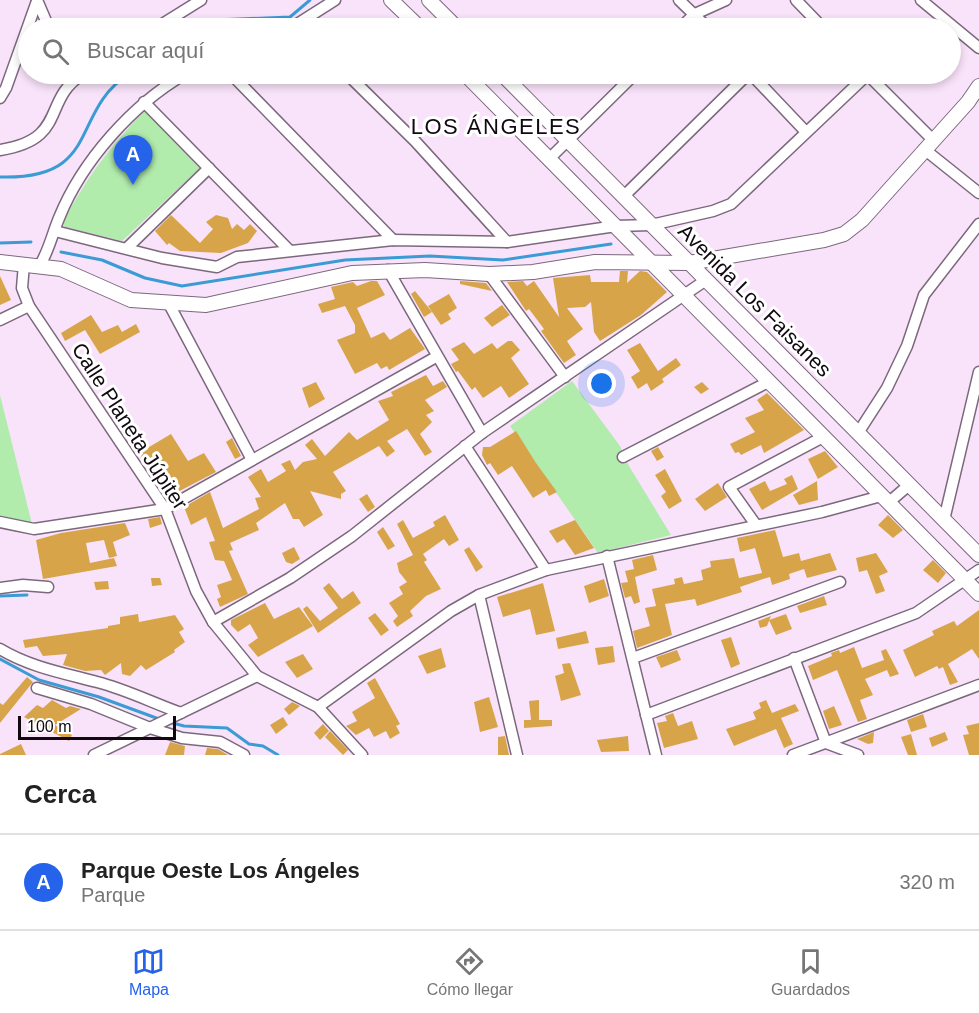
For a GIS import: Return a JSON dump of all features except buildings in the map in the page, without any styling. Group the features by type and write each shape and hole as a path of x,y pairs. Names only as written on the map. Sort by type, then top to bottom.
{"street":[{"path":"172,18 201,0"},
{"path":"311,18 335,0"},
{"path":"391,0 410,18"},
{"path":"429,0 447,18"},
{"path":"679,0 698,18"},
{"path":"692,18 726,0"},
{"path":"796,0 814,18"},
{"path":"921,0 943,18"},
{"path":"37,1 45,18"},
{"path":"31,18 37,1"},
{"path":"961,33 979,48"},
{"path":"0,98 18,54"},
{"path":"0,150 16,148 45,131 53,118 61,96 69,84"},
{"path":"40,265 55,231 58,218 111,134 144,102 170,84"},
{"path":"241,84 393,240"},
{"path":"357,84 415,141 507,242"},
{"path":"475,84 979,594"},
{"name":"Avenida Los Faisanes","path":"512,84 979,554"},
{"path":"550,158 625,84"},
{"path":"624,196 739,84"},
{"path":"759,84 807,132"},
{"path":"55,231 162,258 217,267 237,257 289,250 393,240 482,244 616,226 651,225 713,211 730,204 857,84"},
{"path":"876,84 928,145 979,193"},
{"path":"0,262 61,269 131,300 206,305 352,273 388,270 489,274 533,272 595,262 649,260 689,263 844,234 862,219 928,145 974,105 979,86"},
{"path":"144,102 289,250"},
{"path":"127,248 208,168"},
{"path":"858,433 887,388 908,346 924,295 979,224"},
{"name":"Calle Planeta Júpiter","path":"24,264 22,288 29,306 165,509 196,591 213,622 257,676 318,707 362,755"},
{"path":"388,270 436,357 482,433"},
{"path":"489,274 565,377"},
{"path":"213,622 290,578 352,536 482,433 706,280"},
{"path":"169,304 252,460"},
{"path":"0,320 29,306"},
{"path":"0,522 34,529 165,509 360,402 436,357"},
{"path":"944,520 979,372"},
{"path":"623,457 768,382"},
{"path":"756,525 729,487 823,437"},
{"path":"465,446 546,570"},
{"path":"318,707 451,611 479,595 546,570 884,500 909,485"},
{"path":"607,556 656,755"},
{"path":"646,715 916,613 979,570"},
{"path":"633,658 840,582"},
{"path":"0,588 23,585 48,587"},
{"path":"479,595 517,755"},
{"path":"0,648 12,656 62,675 99,682 181,713"},
{"path":"794,658 826,743 858,755"},
{"path":"94,755 257,676"},
{"path":"793,755 979,686"},
{"path":"37,688 91,704 150,728 182,738 220,742 238,754"}],"green space":[{"path":"144,111 200,168 122,241 65,227 63,222 90,177"},
{"path":"572,381 620,446 629,466 671,535 598,553 510,426"},
{"path":"0,395 32,524 0,515"}],"waterway":[{"path":"265,18 290,17 310,0"},
{"path":"0,177 33,175 55,168 70,156 81,141 98,107 110,89 116,84"},
{"path":"0,243 31,242"},
{"path":"61,252 102,260 145,278 182,286 345,260 430,256 503,260 611,244"},
{"path":"0,596 27,595"},
{"path":"0,659 39,680 99,697 159,719"},
{"path":"169,722 184,726 227,728 249,744 263,746 278,755"}],"place":[{"name":"Parque Oeste Los Ángeles","path":"133,185"}],"district":[{"name":"LOS ÁNGELES","path":"496,126"}]}
